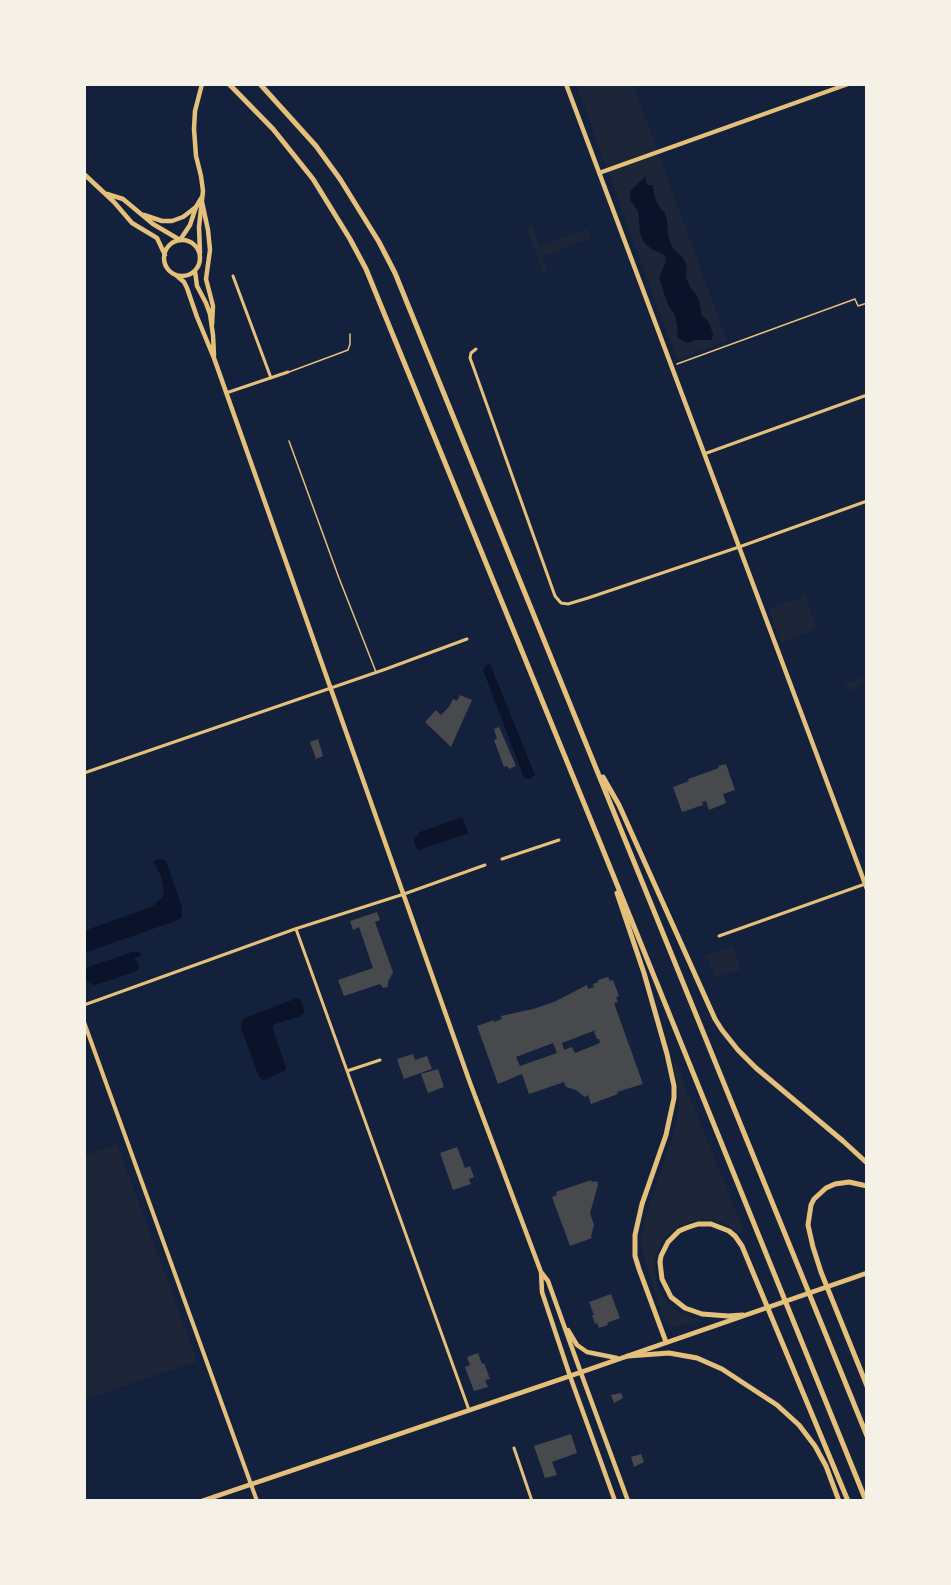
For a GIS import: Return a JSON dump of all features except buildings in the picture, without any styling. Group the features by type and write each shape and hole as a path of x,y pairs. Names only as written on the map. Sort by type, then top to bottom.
{"highway":[{"path":"229,84 273,129 314,179 366,269 866,1501"},
{"path":"260,84 316,146 340,179 379,242 394,273 867,1436"},
{"path":"593,760 619,805 722,1030 756,1068 867,1163"},
{"path":"599,840 644,973 674,1086 669,1124 637,1220 635,1235 635,1256 666,1342"},
{"path":"867,1186 849,1182 826,1188 814,1198 808,1225 821,1272 867,1386"},
{"path":"743,1315 702,1314 685,1308 671,1298 662,1279 660,1262 668,1242 679,1232 692,1225 711,1224 729,1231 742,1246 848,1501"},
{"path":"628,1356 669,1353 697,1358 722,1369 777,1405 799,1425 815,1446 826,1466 839,1501"}],"main road":[{"path":"176,275 188,275 195,271 199,264 202,200 201,176 194,137 194,116 202,84"},
{"path":"566,84 866,887"},
{"path":"84,174 132,223 158,238 167,267 184,282 187,288 214,358 473,1090 541,1272 548,1281 628,1501"},
{"path":"105,194 123,199 153,224 180,240 196,246 200,253"},
{"path":"138,212 153,219 172,221 183,217 202,200"},
{"path":"202,200 210,250 206,275 213,306 214,358"},
{"path":"165,255 170,245 180,240 190,225 196,207"},
{"path":"195,271 197,286 208,306 212,325"},
{"path":"541,1272 542,1292 615,1501"},
{"path":"202,1501 581,1373 867,1273"},
{"path":"562,1320 577,1345 593,1354 620,1359"}],"street":[{"path":"599,173 848,84"},
{"path":"233,276 271,378"},
{"path":"476,349 471,353 472,366 556,598 561,603 578,602 867,501"},
{"path":"226,393 288,372"},
{"path":"704,454 867,395"},
{"path":"84,773 467,639"},
{"path":"502,859 559,840"},
{"path":"84,1005 296,929 485,865"},
{"path":"719,936 866,887"},
{"path":"296,929 469,1411"},
{"path":"84,1022 257,1501"},
{"path":"347,1071 380,1060"},
{"path":"514,1448 532,1501"}],"lane":[{"path":"288,372 348,350 350,334"},
{"path":"289,441 376,672"}],"path":[{"path":"671,365 855,299 858,306 867,303"}],"shaded area":[{"path":"576,84 633,84 727,341 677,360"},
{"path":"645,177 647,185 653,185 655,198 665,213 672,247 684,259 687,268 686,277 699,300 702,316 708,321 712,331 711,340 695,340 687,343 678,338 675,315 668,305 659,278 666,261 665,255 651,249 643,241 638,211 630,200 631,190"},
{"path":"533,226 540,246 587,229 591,238 543,256 548,271 543,272 527,229"},
{"path":"805,596 817,629 781,643 769,609"},
{"path":"490,664 535,775 530,779 524,778 483,670 486,665"},
{"path":"867,676 867,681 850,691 845,684"},
{"path":"462,817 467,834 417,849 414,842 420,832"},
{"path":"159,859 166,861 182,907 182,917 87,952 84,951 84,931 151,907 162,898 164,891 161,876 154,863"},
{"path":"733,947 741,969 715,978 706,955"},
{"path":"136,951 141,955 135,959 139,966 137,971 95,985 84,979 84,971 88,967"},
{"path":"297,998 303,1005 304,1013 275,1024 273,1027 286,1070 264,1080 261,1079 241,1028 242,1020"},
{"path":"676,1064 744,1231 739,1233 723,1222 703,1219 682,1224 664,1238 656,1254 655,1263 655,1276 661,1294 674,1309 699,1319 674,1327 664,1319 644,1258 641,1238 676,1125 679,1099 674,1065"},
{"path":"117,1144 197,1361 84,1400 84,1156"}]}
